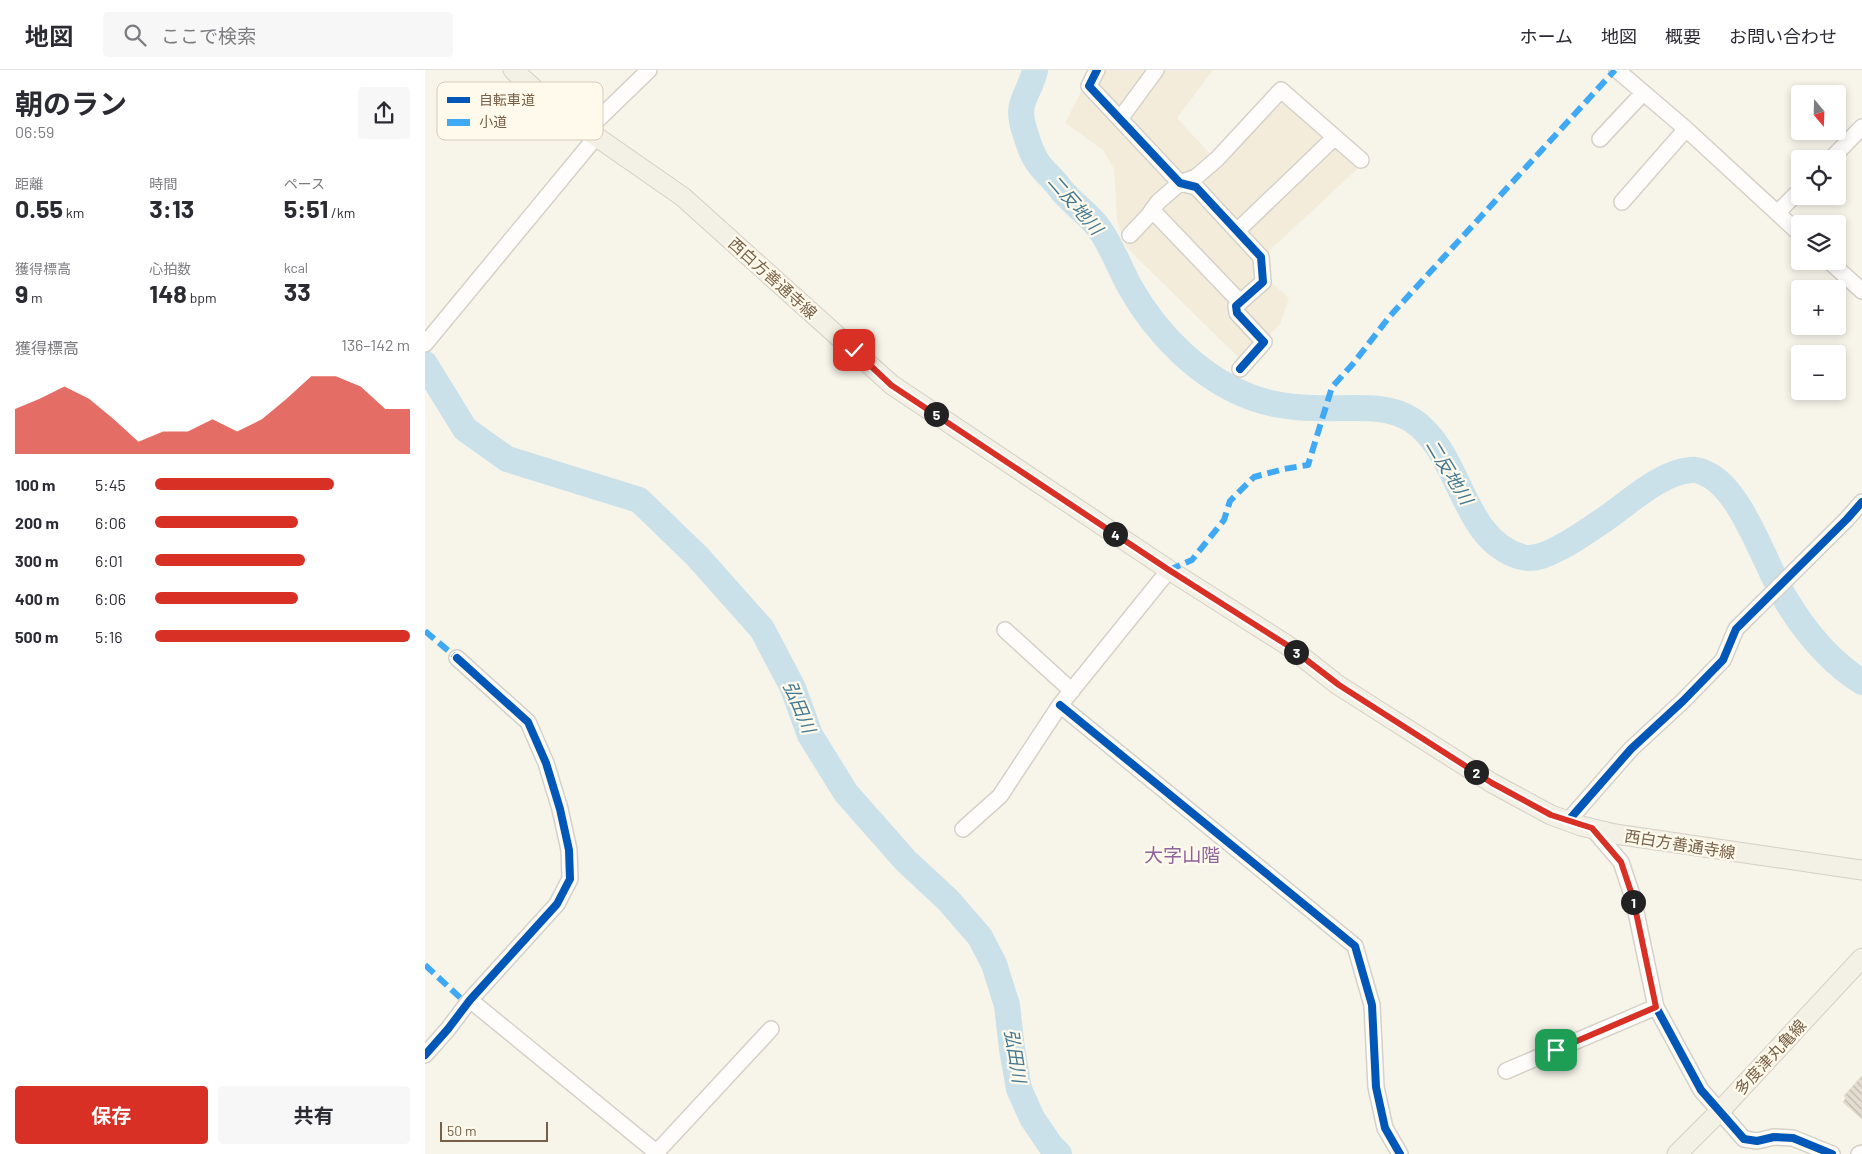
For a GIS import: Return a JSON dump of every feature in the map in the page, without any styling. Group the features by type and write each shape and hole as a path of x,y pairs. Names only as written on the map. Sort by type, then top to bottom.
{"main road":[{"name":"西白方善通寺線","path":"513,70 526,82"},
{"name":"西白方善通寺線","path":"601,140 683,197 891,385 1169,570 1287,645 1339,685 1492,783 1551,815 1615,834 1862,870"},
{"name":"多度津丸亀線","path":"1677,1154 1720,1111 1862,958"}],"street":[{"path":"603,120 649,70"},
{"path":"1097,70 1089,86 1180,183 1196,187 1261,257 1263,282 1236,306 1237,313 1264,342 1240,369"},
{"path":"1120,119 1155,70"},
{"path":"1617,70 1791,226"},
{"path":"1130,235 1158,202 1180,183 1196,177 1210,165 1281,90 1361,160"},
{"path":"1600,139 1643,93"},
{"path":"1840,150 1862,127"},
{"path":"1622,202 1685,129"},
{"path":"1237,231 1335,137"},
{"path":"428,340 585,140"},
{"path":"1777,213 1791,199"},
{"path":"1152,210 1240,302"},
{"path":"1839,270 1862,291"},
{"path":"1568,821 1631,749 1683,701 1723,660 1736,629 1862,502"},
{"path":"963,829 1000,796 1060,705 1169,570"},
{"path":"1005,630 1072,691"},
{"path":"425,1055 470,1000 557,904 570,879 569,850 560,809 546,763 528,722 457,658"},
{"path":"1060,705 1355,946 1372,1005 1376,1088 1381,1112 1385,1128 1400,1154"},
{"path":"1592,828 1621,862 1633,898 1656,1007 1701,1090 1744,1139 1757,1141 1774,1137 1793,1138 1832,1154"},
{"path":"470,1000 655,1153 771,1029"},
{"path":"1506,1071 1656,1007"}],"shaded area":[{"path":"1092,70 1213,70 1177,118 1212,156 1286,82 1369,158 1269,251 1269,280 1289,298 1280,325 1241,360 1126,247 1117,220 1114,169 1103,150 1065,123"}],"building":[{"path":"1862,1076 1862,1119 1843,1102 1846,1098 1844,1096"}],"waterway":[{"name":"二反地川","path":"1035,70 1021,111 1024,129 1033,155 1064,193 1098,227 1111,248 1130,287 1153,322 1198,367 1234,390 1268,403 1298,407 1377,409 1401,414 1412,420 1429,435 1442,453 1463,495 1486,533 1502,548 1522,557 1538,557 1563,546 1668,476 1691,470 1705,473 1721,484 1733,497 1753,532 1778,586 1802,624 1829,656 1862,682"},
{"name":"弘田川","path":"425,364 465,429 507,459 639,500 697,556 762,629 793,688 810,735 846,793 906,861 948,900 980,937 994,964 1007,1005 1019,1089 1032,1118 1051,1146 1059,1154"}],"marked path":[{"path":"1169,570 1192,560 1224,520 1230,501 1254,477 1308,465 1332,387 1352,365 1390,316 1615,70"},
{"path":"425,631 457,658"},
{"path":"425,965 467,1004"}],"cycle path":[{"path":"1097,70 1089,86 1180,183 1196,187 1261,257 1263,282 1236,306 1237,313 1264,342 1240,369"},
{"path":"1568,821 1631,749 1683,701 1723,660 1736,629 1862,502"},
{"path":"425,1055 470,1000 557,904 570,879 569,850 560,809 546,763 528,722 457,658"},
{"path":"1060,705 1355,946 1372,1005 1376,1087 1385,1128 1400,1154"},
{"path":"1592,828 1621,862 1633,898 1656,1007 1701,1090 1744,1139 1757,1141 1774,1137 1793,1138 1832,1154"}],"district":[{"name":"大字山階","path":"1182,855"}],"route":[{"path":"854,350 891,385 1169,570 1287,645 1339,685 1492,783 1551,815 1592,828 1621,862 1633,898 1656,1007 1556,1050"}]}
